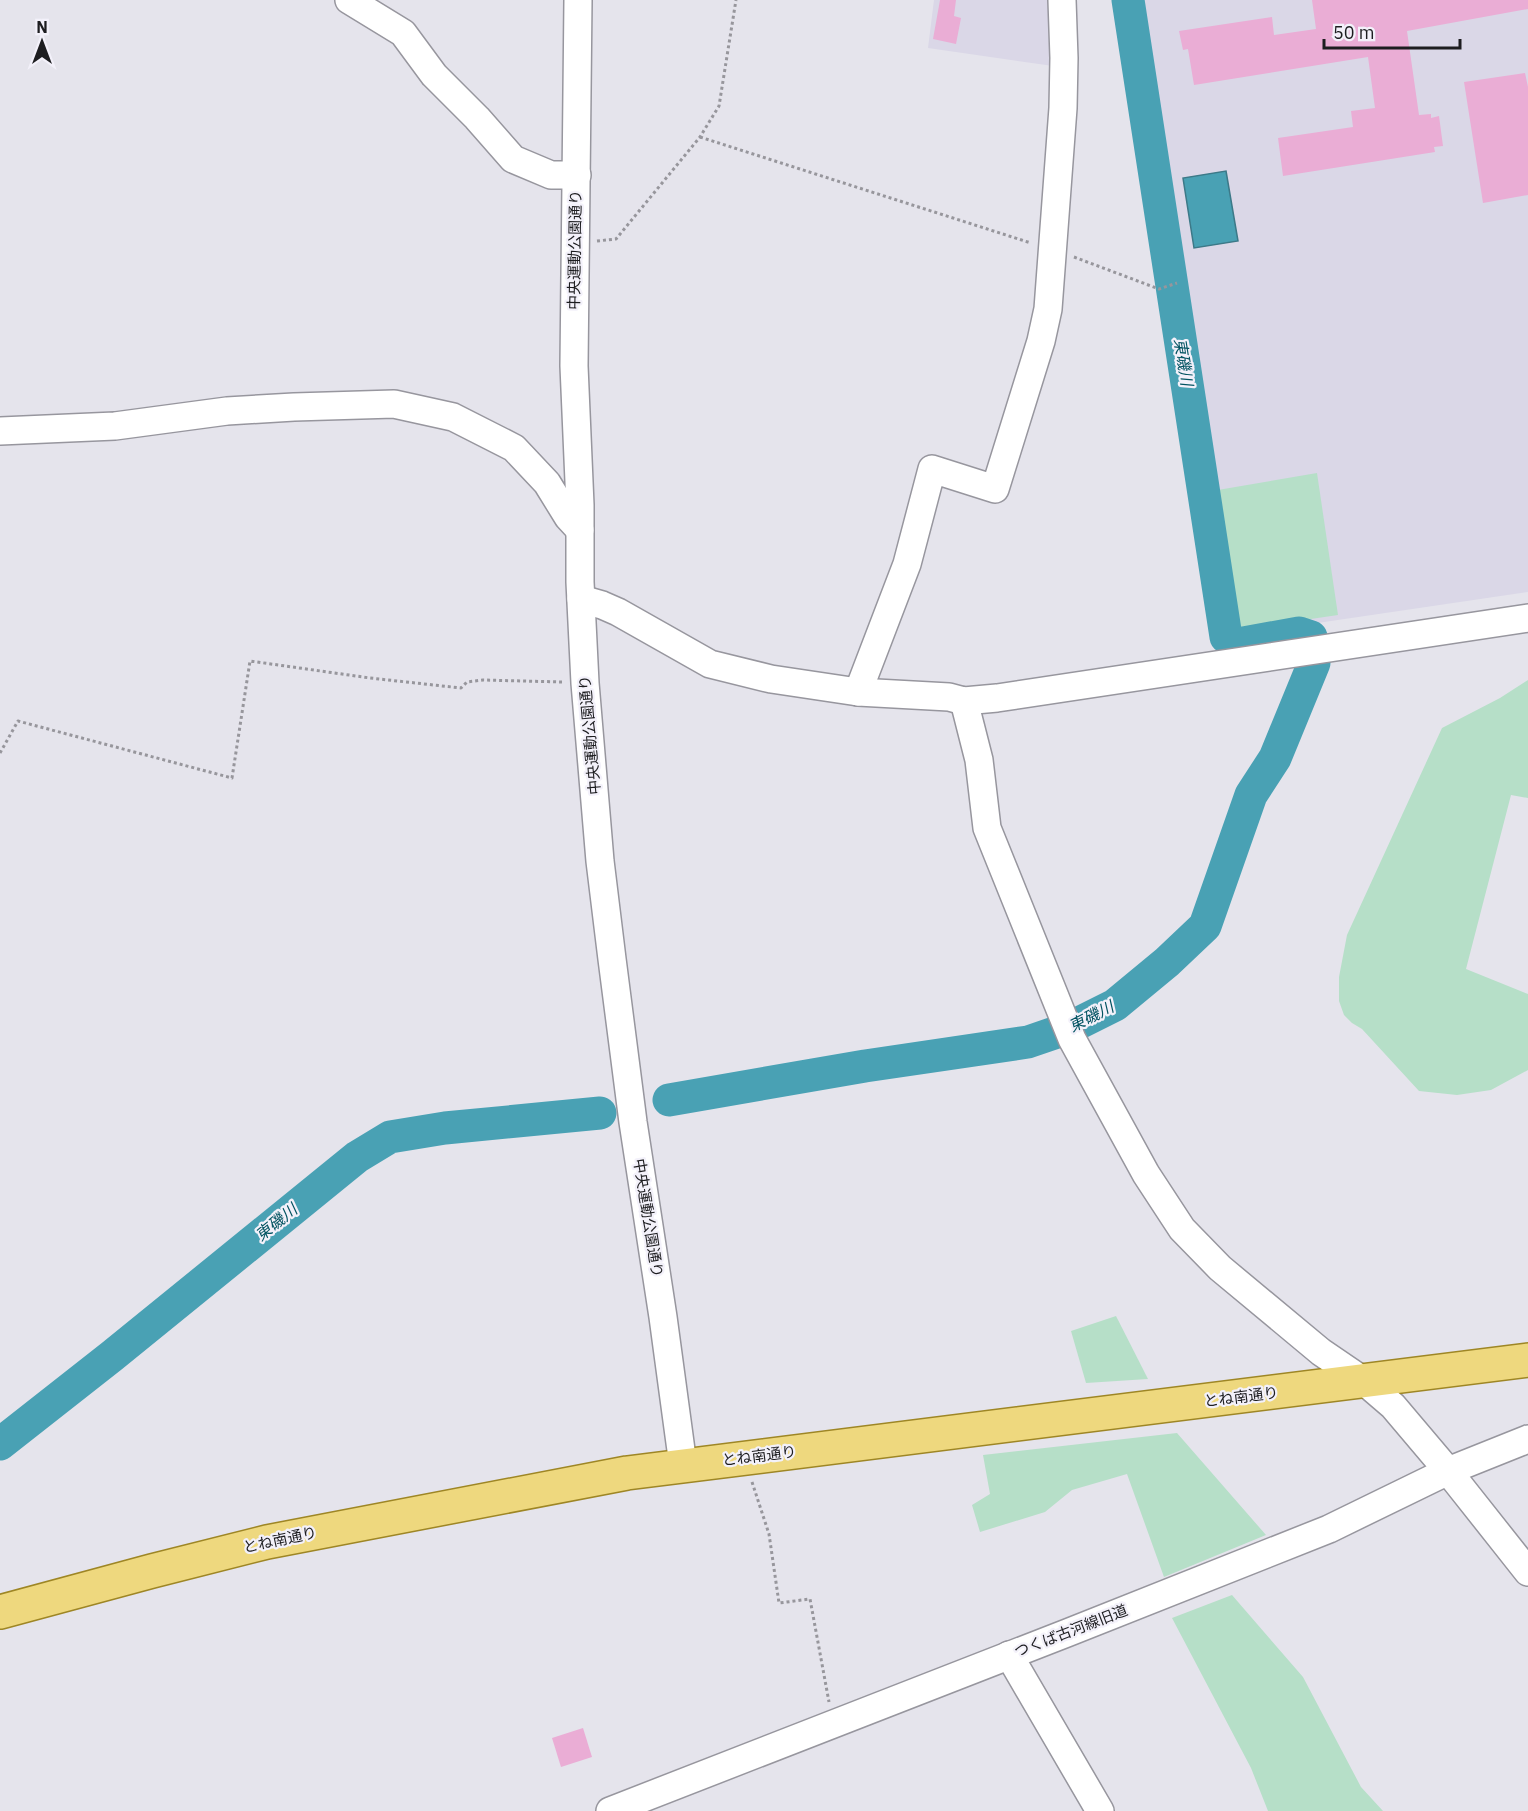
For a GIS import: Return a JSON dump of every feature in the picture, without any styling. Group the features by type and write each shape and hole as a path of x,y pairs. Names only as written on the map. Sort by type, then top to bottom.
{"main road":[{"name":"とね南通り","path":"0,1612 152,1570 267,1542 627,1473 1528,1360"}],"street":[{"path":"349,0 403,33 434,75 477,118 513,159 551,175 577,175"},
{"name":"中央運動公園通り","path":"578,0 574,366 585,683 600,861 612,959 633,1122 683,1465"},
{"path":"858,692 907,564 932,469 995,489 1041,341 1048,309 1063,108 1062,0"},
{"path":"0,431 115,426 227,411 394,404 453,417 514,448 547,483 568,517 580,530"},
{"path":"581,599 618,612 710,664 771,679 858,692 949,697 964,701 997,699 1528,618"},
{"path":"964,701 979,760 987,828 1068,1031 1146,1174 1182,1229 1220,1268 1321,1352 1365,1382 1393,1406 1528,1572"},
{"name":"つくば古河線旧道","path":"610,1811 1329,1529 1448,1471 1528,1439"},
{"path":"1009,1655 1100,1811"}],"path":[{"path":"575,243 616,239 700,137 719,106 736,0"},
{"path":"700,137 1052,249 1159,289 1177,283"},
{"path":"0,753 18,721 232,778 250,662 461,688 467,682 483,680 585,683"},
{"path":"749,1457 752,1486 769,1534 779,1603 810,1599 834,1724"}],"shaded area":[{"path":"934,0 1060,0 1060,67 928,48"},
{"path":"1135,0 1528,0 1528,592 1229,636"}],"green space":[{"path":"1317,473 1338,615 1230,631 1212,491"},
{"path":"1528,680 1528,798 1511,795 1466,969 1528,994 1528,1070 1491,1090 1457,1095 1419,1091 1362,1029 1344,1015 1339,1001 1339,977 1347,935 1442,728 1500,698"},
{"path":"1116,1316 1148,1379 1086,1383 1071,1331"},
{"path":"1177,1433 1266,1535 1164,1577 1127,1474 1072,1490 1045,1512 980,1532 972,1505 990,1494 983,1455"},
{"path":"1232,1595 1303,1677 1361,1787 1383,1811 1268,1811 1251,1768 1172,1618"}],"water":[{"path":"1226,171 1238,241 1194,248 1183,178"},
{"path":"85,1369 93,1379 0,1451 0,1437"}],"building":[{"path":"940,0 956,0 954,16 961,18 956,44 933,39"},
{"path":"1312,0 1528,0 1528,9 1407,31 1419,115 1431,114 1431,118 1439,116 1443,146 1434,147 1435,152 1283,176 1278,138 1353,127 1351,111 1375,108 1368,57 1194,85 1188,49 1183,50 1179,31 1272,17 1274,35 1316,29"},
{"path":"1525,73 1528,87 1528,195 1483,203 1464,82"},
{"path":"583,1728 592,1757 561,1767 552,1738"}],"waterway":[{"name":"東磯川","path":"1128,0 1226,637 1238,644 1299,633 1311,637"},
{"name":"東磯川","path":"669,1100 865,1066 1028,1042 1069,1028 1115,1005 1167,962 1205,926 1251,795 1275,758 1314,663"},
{"name":"東磯川","path":"0,1444 357,1157 390,1137 445,1128 600,1113"}]}
